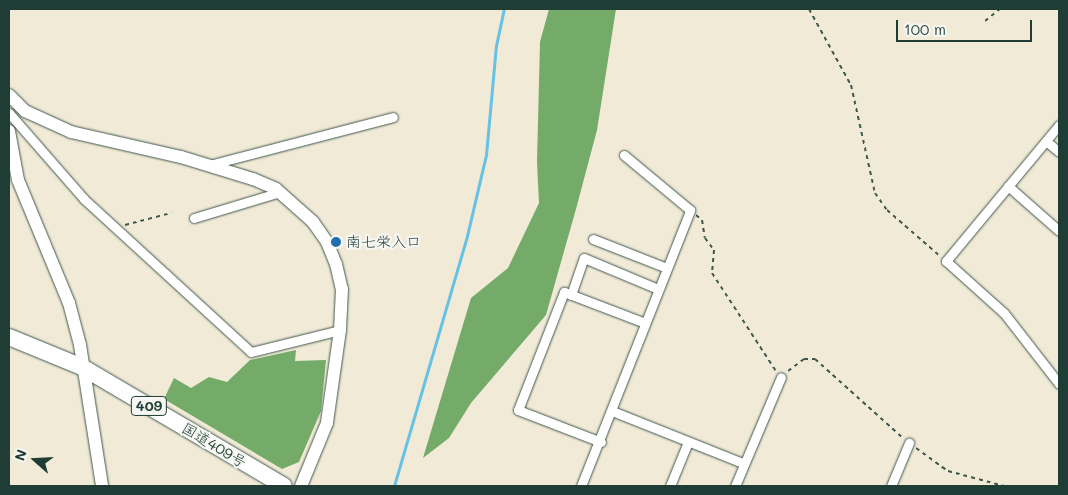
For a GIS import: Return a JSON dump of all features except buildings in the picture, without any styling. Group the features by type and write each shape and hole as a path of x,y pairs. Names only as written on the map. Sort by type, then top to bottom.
{"highway":[{"name":"国道409号","path":"9,337 82,367 284,486"}],"street":[{"path":"10,103 48,124 71,132 209,165 253,179 280,192 298,205 327,242 342,289 340,330 327,423 302,486"},
{"path":"10,103 84,199 251,352 340,330"},
{"path":"209,165 393,117"},
{"path":"1059,125 946,261 1004,313 1059,384"},
{"path":"9,130 18,180 69,303 80,345 101,486"},
{"path":"1046,141 1059,152"},
{"path":"581,486 601,442 645,323 690,210 624,155"},
{"path":"1008,186 1058,228"},
{"path":"194,218 280,192"},
{"path":"594,239 667,268"},
{"path":"571,295 584,258 658,290"},
{"path":"601,442 518,410 564,292 645,323"},
{"path":"735,486 743,463 781,377"},
{"path":"612,411 743,463"},
{"path":"670,486 688,442"},
{"path":"891,486 909,443"}],"path":[{"path":"809,9 852,85 875,193 887,210 946,261"},
{"path":"985,21 1000,9"},
{"path":"690,210 702,220 705,238 714,250 712,273 781,377 804,358 815,359 909,443 948,471 1004,486"},
{"path":"114,227 171,213"}],"green space":[{"path":"549,9 616,9 597,130 576,209 546,315 471,403 449,438 423,458 471,298 508,268 539,203 537,162 540,42"},
{"path":"296,350 295,361 326,360 321,411 299,462 282,469 164,399 174,378 191,388 209,377 227,382 250,360"}],"waterway":[{"path":"394,486 467,236 486,155 496,46 504,9"}],"place":[{"name":"南七栄入口","path":"336,242"}]}
